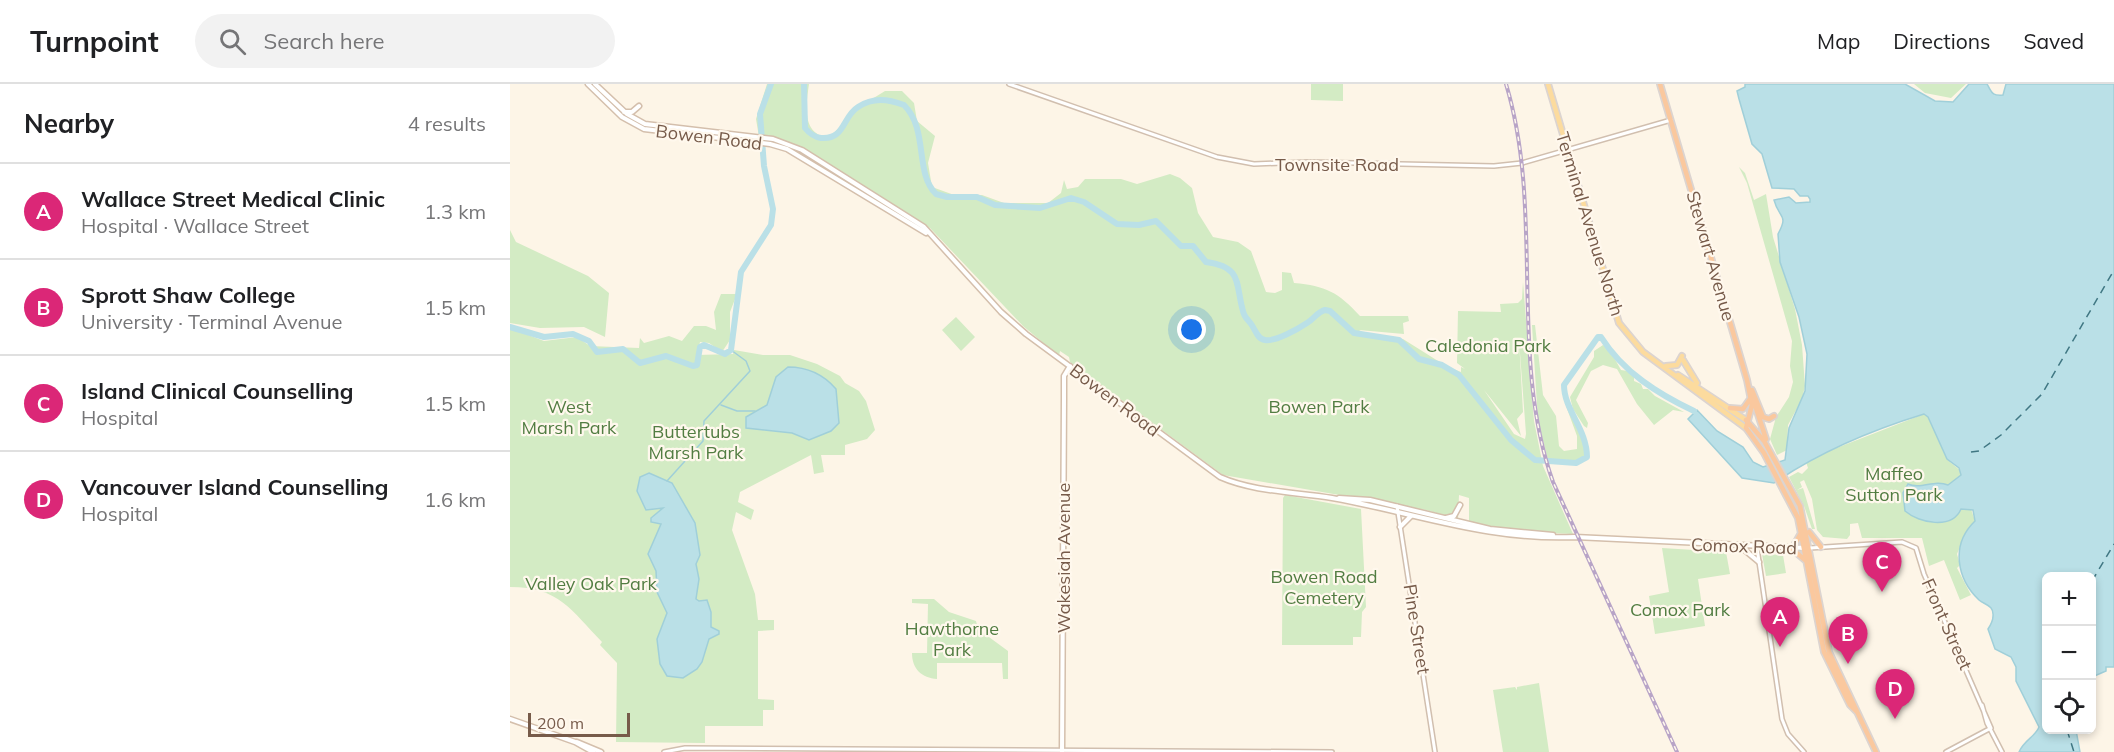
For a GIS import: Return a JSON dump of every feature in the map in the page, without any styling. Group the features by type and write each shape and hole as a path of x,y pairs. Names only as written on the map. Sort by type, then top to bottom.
{"highway":[{"name":"Stewart Avenue","path":"1660,84 1747,380 1752,409 1746,420 1746,428"},
{"path":"1747,380 1763,417 1769,419 1774,416"},
{"path":"1730,408 1743,409 1751,396"},
{"path":"1751,396 1768,453"},
{"name":"Terminal Avenue North","path":"1746,420 1790,486 1800,506 1807,530 1828,652 1857,712"},
{"name":"Terminal Avenue North","path":"1746,428 1768,453 1784,489 1801,533 1824,652 1850,705 1857,712"},
{"path":"1807,530 1821,547"},
{"path":"1801,533 1792,549 1806,560"},
{"path":"1857,712 1876,752"}],"main road":[{"name":"Bowen Road","path":"588,84 622,117 644,129 765,143 802,156 931,235"},
{"name":"Bowen Road","path":"595,84 624,112 649,125 764,137 785,142 802,150 912,220 931,235 1001,312 1026,334 1220,477 1242,485 1336,498 1370,500 1445,519 1463,526"},
{"name":"Terminal Avenue North","path":"1548,84 1619,323 1643,352 1701,388 1746,420"},
{"path":"624,112 632,112 639,106"},
{"path":"1664,366 1677,365 1683,358 1701,388"},
{"name":"Wakesiah Avenue","path":"1062,751 1064,376 1070,366"},
{"name":"Terminal Avenue North","path":"1678,375 1746,428"},
{"name":"Bowen Road","path":"1336,498 1463,526"},
{"path":"1445,519 1454,516 1460,505"},
{"path":"1400,527 1411,516"},
{"name":"Comox Road","path":"1463,526 1520,537 1575,537 1757,548 1810,548"},
{"path":"1741,547 1759,562"},
{"path":"510,719 575,742 593,752"},
{"path":"575,742 582,742 601,752"}],"street":[{"name":"Townsite Road","path":"1009,84 1243,164 1308,162 1494,166 1522,163 1672,120"},
{"name":"Pine Street","path":"1397,506 1435,752"},
{"name":"Comox Road","path":"1810,548 1902,542 1912,544"},
{"name":"Front Street","path":"1912,544 1918,550 1924,574 2002,752"},
{"path":"1757,548 1783,723 1788,734 1804,752"},
{"path":"1949,751 1991,728"},
{"path":"664,752 685,748 1332,752"}],"green space":[{"name":"Bowen Park","path":"767,84 809,84 807,117 814,131 829,138 859,107 885,91 902,91 914,103 917,121 935,136 928,163 932,187 957,196 982,195 1004,203 1048,203 1061,193 1064,180 1067,189 1078,187 1085,179 1121,179 1137,184 1170,174 1180,178 1192,188 1198,213 1213,237 1238,242 1251,251 1266,292 1275,293 1282,290 1282,272 1291,273 1294,283 1315,286 1331,292 1345,301 1360,316 1408,316 1409,321 1403,323 1404,334 1359,330 1370,336 1403,339 1446,366 1461,372 1461,367 1465,369 1457,363 1458,311 1501,312 1500,304 1518,303 1522,299 1523,282 1534,421 1543,466 1573,534 1498,531 1469,522 1469,498 1459,495 1458,519 1426,510 1223,475 1070,362 1069,357 1060,351 1059,356 1023,326 930,228 802,150 768,137 759,137 756,119","holes":["1519,340 1525,439 1514,434 1484,390 1521,436 1517,419 1523,412"]},
{"path":"1311,84 1343,84 1343,101 1311,100"},
{"path":"1914,84 1966,84 1951,98 1925,93"},
{"path":"1739,167 1745,173 1754,200 1766,194 1773,237 1795,309 1802,345 1805,386 1802,399 1788,425 1787,450 1777,455 1770,439 1776,417 1789,397 1793,382 1790,366 1792,341 1747,183"},
{"path":"510,230 516,242 588,276 609,293 605,337 584,327 540,328 510,323"},
{"name":"Buttertubs Marsh Park","path":"721,294 737,294 730,312 730,340 722,352 709,343 700,342 697,355 733,354 734,350 763,355 790,355 817,364 840,376 845,383 859,391 866,401 875,430 867,439 845,445 845,455 821,455 824,472 814,474 811,455 740,492 738,502 754,510 751,520 736,512 732,530 755,594 758,620 774,620 774,630 758,631 758,699 774,700 774,710 763,710 763,726 705,726 705,743 616,742 617,663 600,645 602,642 563,602 541,591 510,587 510,328 544,341 577,337 590,346 639,348 640,338 644,343 669,336 682,341 694,326 706,326 716,330 714,312"},
{"path":"956,317 975,337 961,351 942,330"},
{"path":"1532,325 1535,325 1543,395 1556,416 1559,446 1564,451 1577,449 1577,436 1566,406 1577,422 1582,435 1586,455 1577,461 1548,460 1538,421"},
{"path":"1603,345 1608,347 1621,370 1634,372 1634,381 1641,384 1643,389 1648,389 1655,396 1684,412 1673,410 1654,425 1637,404 1617,369 1603,365 1591,371 1576,400 1588,423 1587,428 1584,426 1573,409 1570,397 1594,357 1594,351"},
{"name":"Maffeo Sutton Park","path":"1924,414 1928,417 1950,462 1961,471 1961,476 1951,485 1959,510 1971,509 1975,521 1966,532 1957,554 1960,565 1957,568 1971,595 1960,600 1944,560 1929,566 1922,538 1862,538 1858,523 1850,524 1850,535 1847,539 1823,537 1817,530 1812,499 1804,480 1800,482 1802,487 1797,490 1803,488 1815,529 1812,529 1804,506 1789,477 1798,472 1802,474 1808,468 1806,462 1821,454"},
{"name":"Bowen Road Cemetery","path":"1285,495 1361,509 1366,607 1362,612 1361,637 1353,637 1353,645 1282,645 1283,498"},
{"name":"Comox Park","path":"1662,548 1726,552 1730,574 1698,579 1705,626 1655,634 1649,596 1669,592"},
{"path":"1762,554 1783,555 1786,573 1766,576"},
{"name":"Hawthorne Park","path":"912,599 934,599 949,612 976,621 978,629 1008,651 1008,679 1003,679 1002,663 937,663 937,679 922,675 914,664 912,653 927,653 928,604 912,603"},
{"path":"1539,683 1549,752 1503,752 1493,690 1515,687 1517,690 1517,687"}],"water":[{"path":"1745,84 1905,84 1935,101 1953,102 1969,84 1987,84 1992,93 2003,95 2006,84 2114,84 2114,667 2106,667 2106,671 2096,675 2096,572 2042,572 2042,734 2077,734 2080,752 2019,752 2039,727 2016,681 2016,667 2011,657 1995,649 1988,629 1993,618 1992,610 1971,592 1961,572 1959,551 1967,530 1975,521 1973,510 1961,509 1957,516 1943,522 1918,519 1905,511 1903,493 1908,484 1918,486 1943,483 1948,485 1961,475 1959,468 1947,459 1928,417 1924,414 1865,435 1827,452 1774,483 1742,478 1688,419 1697,410 1717,431 1743,447 1753,462 1763,467 1785,460 1789,428 1805,391 1807,354 1799,317 1780,262 1778,234 1783,219 1774,200 1789,197 1796,203 1810,202 1810,199 1808,196 1800,196 1794,189 1772,188 1762,154 1752,144 1739,99 1737,91 1745,87"},
{"path":"788,367 802,368 815,373 836,389 839,423 831,431 809,440 792,433 746,428 746,417 767,405 776,377"},
{"path":"649,473 672,483 695,523 700,555 696,564 699,579 696,599 707,600 711,612 711,627 719,631 719,634 709,639 702,662 697,669 683,678 667,676 660,664 657,639 667,613 657,592 656,571 648,554 661,524 651,522 651,518 663,508 646,510 637,491 640,477"}],"waterway":[{"path":"510,327 544,337 573,334 589,341 597,352 623,349 640,363 666,356 693,366 697,365 700,347 704,345 725,354 731,350 741,272 771,225 773,209 764,166 760,114 771,84"},
{"path":"804,84 805,128 821,138 835,135 853,111 869,102 886,100 904,105 912,115 916,126 925,174 936,194 947,197 977,197 995,205 1040,208 1071,198 1084,202 1117,224 1139,225 1156,221 1181,246 1193,246 1206,262 1218,264 1232,272 1238,285 1245,316 1263,339 1275,339 1286,334 1303,326 1325,310 1330,311 1354,333 1399,340 1419,359 1442,365 1459,375 1511,440 1535,460 1576,463 1587,457 1583,437 1568,403 1564,385 1598,337 1601,337 1620,361 1642,381 1694,411"},
{"path":"667,481 703,441 704,421 750,371 746,361 731,350"},
{"path":"721,405 737,411 755,411"}],"ferry route":[{"path":"1971,452 1979,451 2001,435 2042,394 2114,270"},
{"path":"2096,574 2114,544"},
{"path":"2068,734 2074,752"}],"railway":[{"path":"1506,84 1517,133 1523,183 1532,384 1540,434 1553,482 1677,752"}],"place":[{"name":"Island Clinical Counselling","path":"1882,592"},
{"name":"Wallace Street Medical Clinic","path":"1780,647"},
{"name":"Sprott Shaw College","path":"1848,664"},
{"name":"Vancouver Island Counselling","path":"1895,719"}],"park label":[{"name":"Caledonia Park","path":"1488,345"},
{"name":"West Marsh Park","path":"569,416"},
{"name":"Valley Oak Park","path":"591,583"}]}
